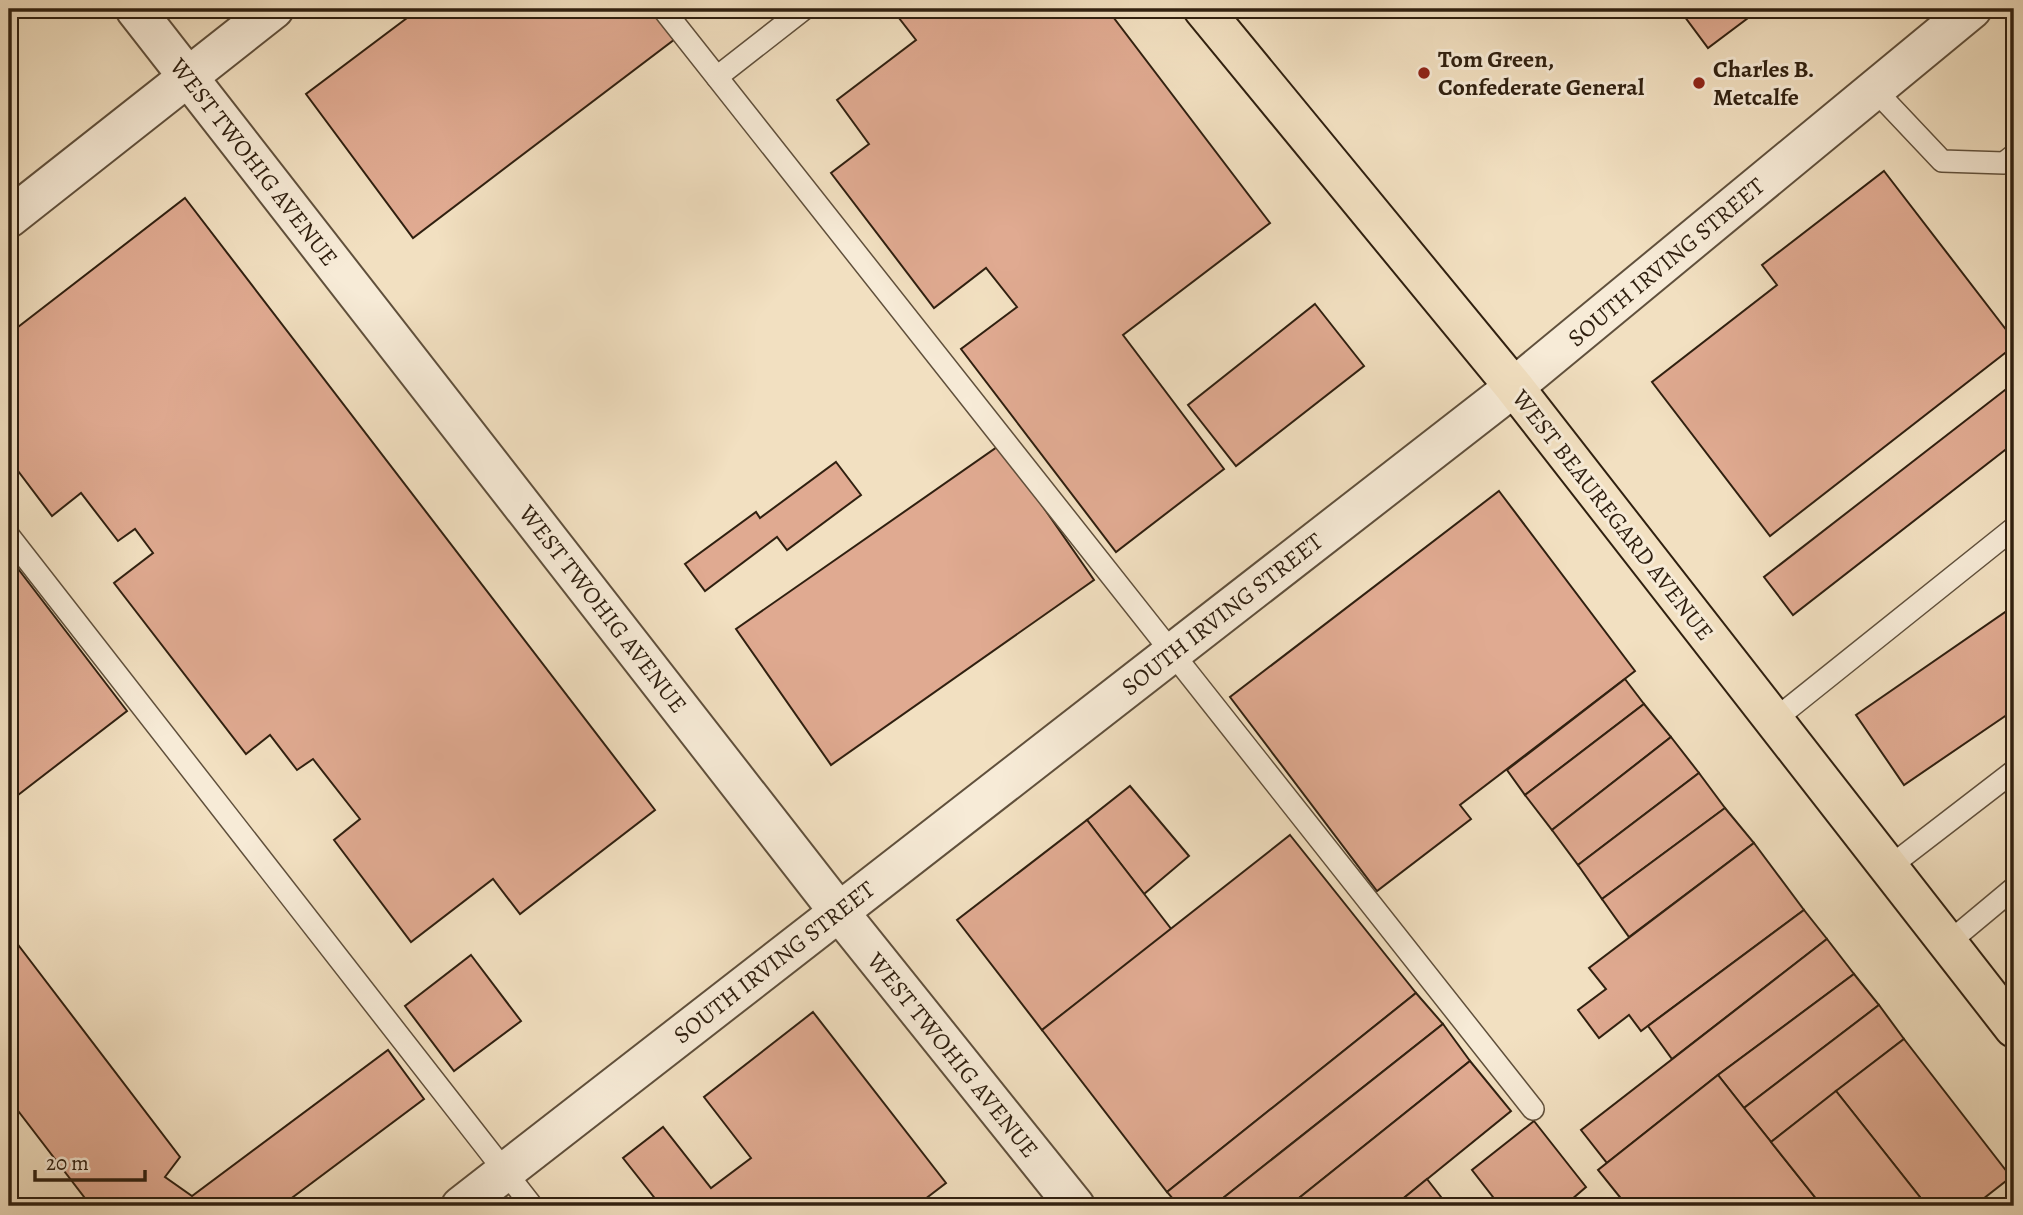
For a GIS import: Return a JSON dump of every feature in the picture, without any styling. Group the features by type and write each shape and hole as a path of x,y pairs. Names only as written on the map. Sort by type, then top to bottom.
{"main road":[{"name":"WEST BEAUREGARD AVENUE","path":"1203,9 1514,387 2014,1028"}],"street":[{"name":"WEST TWOHIG AVENUE","path":"135,9 839,912 1075,1206"},
{"path":"9,218 274,9"},
{"name":"SOUTH IRVING STREET","path":"461,1206 1514,387 1972,9"}],"lane":[{"path":"663,9 1533,1109"},
{"path":"716,77 804,9"},
{"path":"1874,89 1942,161 2004,163 2014,155"},
{"path":"1773,721 2014,528"},
{"path":"9,536 532,1206"},
{"path":"1888,868 2014,771"},
{"path":"1948,943 2014,888"}],"building":[{"path":"419,9 652,9 675,39 413,238 306,94"},
{"path":"892,9 1107,9 1270,223 1123,335 1224,469 1116,552 961,349 1017,307 986,268 934,308 831,173 869,144 837,100 916,40"},
{"path":"1679,9 1760,9 1708,48"},
{"path":"1884,171 2014,340 2014,346 1770,536 1652,382 1777,285 1762,265"},
{"path":"185,198 655,810 520,914 493,879 411,942 334,840 360,819 313,759 297,770 270,735 246,754 114,583 153,553 135,529 118,541 81,493 52,516 9,459 9,334"},
{"path":"1315,304 1364,366 1236,466 1188,405"},
{"path":"2014,383 2014,443 1793,615 1764,577"},
{"path":"1000,445 1094,580 831,765 736,629"},
{"path":"836,462 861,495 787,550 777,537 705,591 685,564 756,512 760,518"},
{"path":"1499,491 1635,671 1460,805 1471,819 1377,891 1230,697"},
{"path":"9,557 127,711 9,802"},
{"path":"2014,606 2014,710 1904,785 1856,715"},
{"path":"1625,679 1644,704 1525,795 1507,770"},
{"path":"1644,704 1671,737 1552,830 1525,795"},
{"path":"1671,737 1699,773 1578,865 1552,830"},
{"path":"1699,773 1725,808 1602,899 1578,865"},
{"path":"1130,786 1189,856 1144,894 1087,820"},
{"path":"1725,808 1754,843 1629,937 1602,899"},
{"path":"1087,820 1172,930 1042,1030 957,920"},
{"path":"1290,835 1416,993 1167,1192 1042,1030"},
{"path":"1754,843 1804,910 1641,1031 1629,1015 1599,1038 1578,1010 1606,989 1589,968"},
{"path":"1804,910 1827,939 1672,1059 1648,1026"},
{"path":"1827,939 1854,974 1718,1075 1607,1163 1581,1130"},
{"path":"19,946 180,1157 165,1177 192,1196 388,1050 424,1099 281,1206 91,1206 9,1099 9,954"},
{"path":"471,955 521,1021 454,1071 405,1006"},
{"path":"1854,974 1879,1005 1744,1108 1718,1075"},
{"path":"1416,993 1443,1024 1213,1206 1179,1206 1167,1192"},
{"path":"1879,1005 1904,1039 1771,1142 1744,1108"},
{"path":"813,1012 946,1183 916,1206 661,1206 623,1158 663,1127 711,1188 751,1158 704,1097"},
{"path":"1443,1024 1470,1061 1289,1206 1213,1206"},
{"path":"1904,1039 2011,1177 1974,1206 1927,1206 1836,1091"},
{"path":"1470,1061 1511,1111 1394,1206 1289,1206"},
{"path":"1718,1075 1822,1206 1714,1206 1709,1200 1701,1206 1627,1206 1598,1170"},
{"path":"1836,1091 1927,1206 1822,1206 1771,1142"},
{"path":"1534,1121 1586,1187 1564,1206 1500,1206 1472,1170"},
{"path":"1427,1179 1448,1206 1394,1206"}],"place":[{"name":"Tom Green, Confederate General","path":"1424,73"},
{"name":"Charles B. Metcalfe","path":"1699,83"}]}
